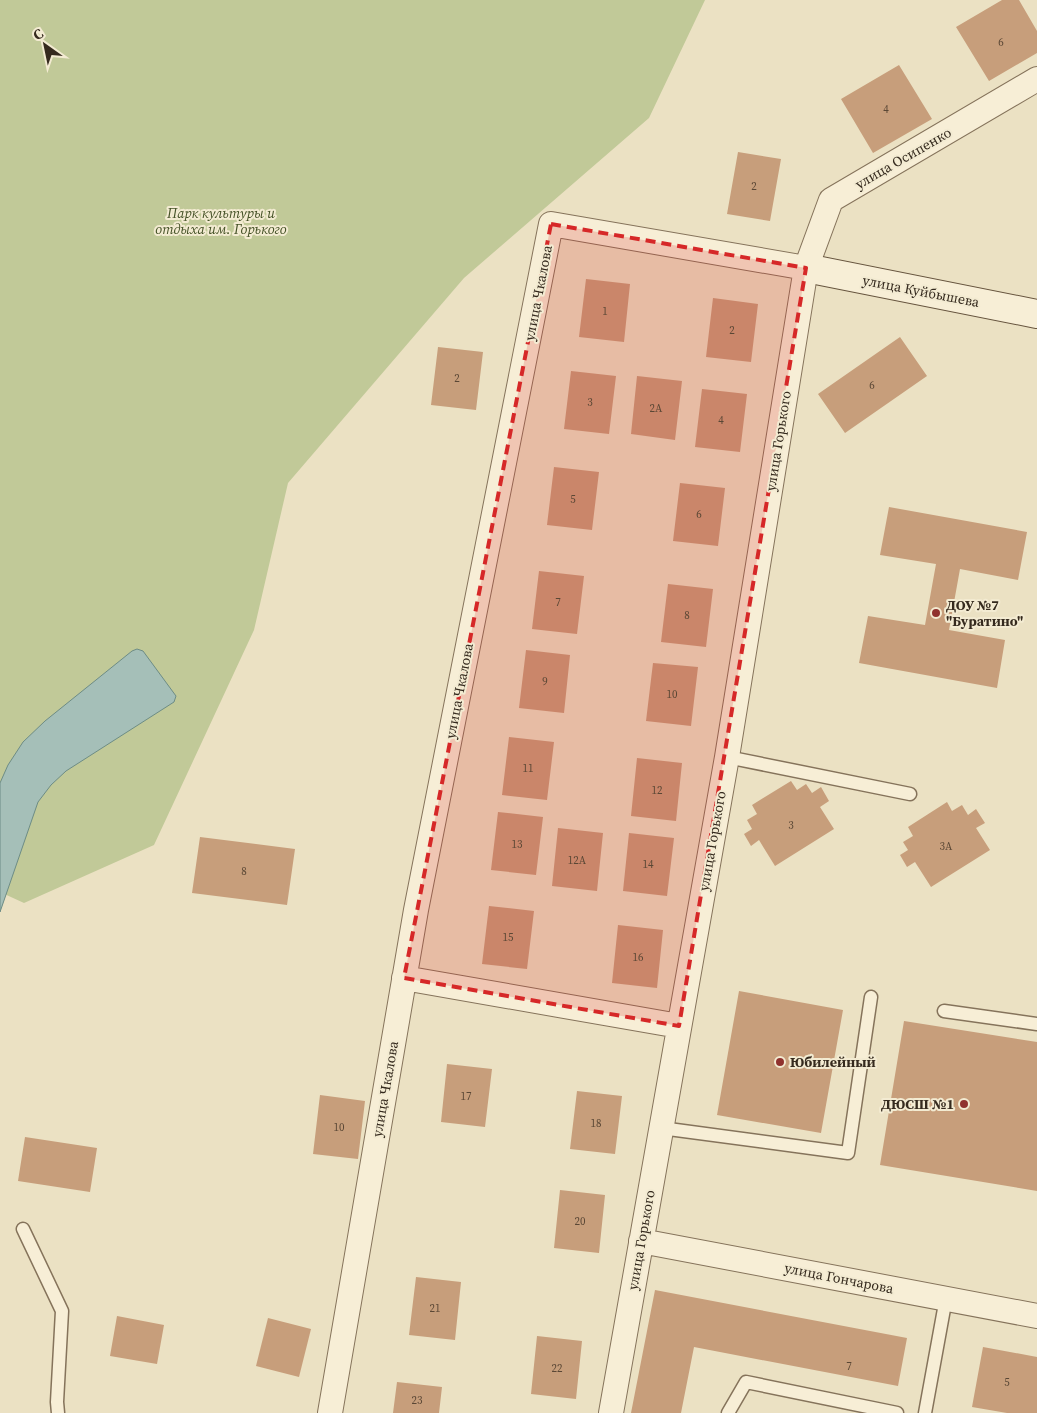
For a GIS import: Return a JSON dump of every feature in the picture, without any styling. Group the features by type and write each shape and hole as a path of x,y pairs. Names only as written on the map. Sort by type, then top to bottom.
{"street":[{"name":"улица Осипенко","path":"806,268 831,200 1037,79"},
{"name":"улица Чкалова","path":"330,1413 416,910 551,224 806,268"},
{"name":"улица Куйбышева","path":"806,268 1037,314"},
{"name":"улица Горького","path":"611,1413 727,757 806,268"},
{"path":"404,978 680,1026"},
{"name":"улица Гончарова","path":"641,1241 1037,1316"}],"lane":[{"path":"727,757 910,794"},
{"path":"661,1128 848,1153 870,997"},
{"path":"944,1011 1037,1024"},
{"path":"23,1229 62,1311 56,1402 58,1413"},
{"path":"925,1413 946,1298"},
{"path":"728,1413 746,1382 897,1413"}],"highlighted area":[{"path":"551,224 806,268 679,1026 404,978"}],"green space":[{"name":"Парк культуры и отдыха им. Горького","path":"0,0 705,0 649,118 464,278 288,483 254,630 154,845 24,903 0,892"}],"water":[{"path":"137,649 143,651 176,696 174,702 66,771 51,785 38,802 0,912 0,783 8,765 23,742 45,721 132,651"}],"building":[{"path":"1002,0 1019,0 1037,31 1037,53 989,81 956,27"},
{"path":"899,65 932,119 873,153 841,99"},
{"path":"738,152 781,159 770,221 727,214"},
{"path":"586,279 630,284 624,342 579,337"},
{"path":"713,298 758,304 751,362 706,357"},
{"path":"900,337 927,376 845,433 818,394"},
{"path":"438,347 483,352 476,410 431,405"},
{"path":"571,371 616,376 609,434 564,429"},
{"path":"637,376 682,381 675,440 631,434"},
{"path":"702,389 747,394 740,452 695,447"},
{"path":"554,467 599,472 592,530 547,525"},
{"path":"680,483 725,488 718,546 673,541"},
{"path":"889,507 1027,532 1018,580 960,569 949,630 1005,640 997,688 859,663 868,616 925,625 936,564 880,555"},
{"path":"539,571 584,576 577,634 532,629"},
{"path":"668,584 713,589 706,647 661,642"},
{"path":"526,650 570,655 564,713 519,708"},
{"path":"653,663 698,667 691,726 646,721"},
{"path":"509,737 554,742 547,800 502,795"},
{"path":"637,758 682,763 676,821 631,816"},
{"path":"791,781 797,790 806,784 812,793 821,787 829,801 820,807 834,829 775,866 759,840 751,846 744,834 752,829 747,820 757,814 752,805"},
{"path":"947,802 952,811 962,805 968,815 976,809 985,823 976,828 990,850 931,887 915,862 907,867 900,855 908,850 903,842 913,836 908,827"},
{"path":"498,812 543,817 536,875 491,870"},
{"path":"558,828 603,833 597,891 552,886"},
{"path":"629,833 674,838 667,896 623,891"},
{"path":"200,837 295,849 287,905 192,893"},
{"path":"489,906 534,911 527,969 482,964"},
{"path":"618,925 663,930 657,988 612,983"},
{"name":"Юбилейный","path":"739,991 843,1010 821,1133 717,1115"},
{"name":"ДЮСШ №1","path":"904,1021 1037,1042 1037,1191 880,1165"},
{"path":"447,1064 492,1069 485,1127 441,1122"},
{"path":"577,1091 622,1096 615,1154 570,1149"},
{"path":"320,1095 365,1101 358,1159 313,1154"},
{"path":"25,1137 97,1148 90,1192 18,1181"},
{"path":"560,1190 605,1195 599,1253 554,1248"},
{"path":"416,1277 461,1282 455,1340 409,1335"},
{"path":"655,1290 907,1338 898,1386 694,1347 681,1413 631,1413"},
{"path":"117,1316 164,1325 157,1364 110,1356"},
{"path":"268,1318 311,1329 299,1377 256,1366"},
{"path":"537,1336 582,1341 576,1399 531,1394"},
{"path":"983,1347 1037,1357 1037,1413 1007,1413 972,1407"},
{"path":"397,1382 442,1387 439,1413 393,1413"}],"place":[{"name":"ДОУ №7 \"Буратино\"","path":"936,613"},
{"name":"Юбилейный","path":"780,1062"},
{"name":"ДЮСШ №1","path":"964,1104"}]}
